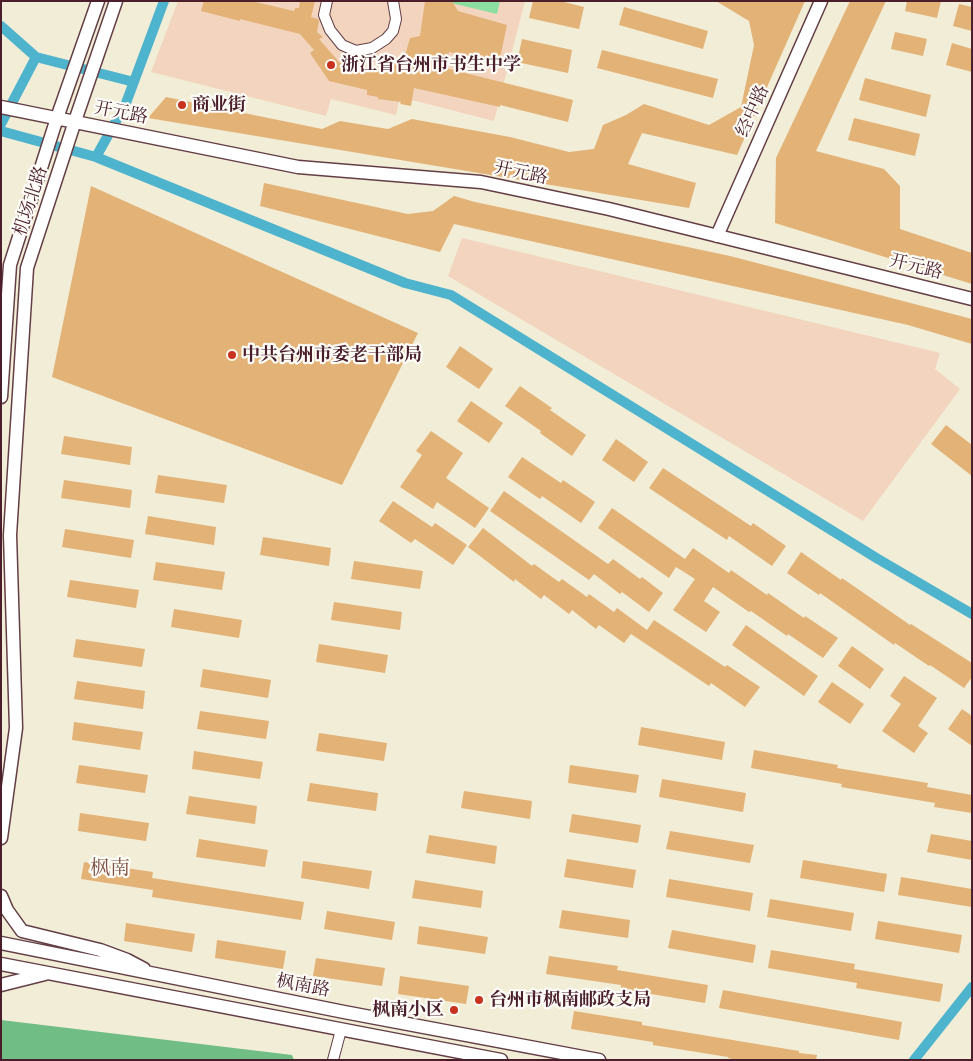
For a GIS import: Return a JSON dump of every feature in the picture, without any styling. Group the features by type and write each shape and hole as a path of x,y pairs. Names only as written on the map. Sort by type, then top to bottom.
{"main road":[{"name":"机场北路","path":"1,397 10,265 57,118 98,1"},
{"name":"机场北路","path":"1,838 16,728 10,535 27,268 116,1"},
{"name":"经中路","path":"717,236 821,1"},
{"name":"开元路","path":"1,107 298,166 481,182 609,209 972,299"},
{"path":"1,896 7,910 22,931 100,950 128,960 153,974"},
{"name":"枫南路","path":"1,944 599,1060"},
{"name":"枫南路","path":"1,964 501,1060"},
{"path":"1,985 49,973"}],"street":[{"path":"326,1 324,15 330,30 342,45 356,51 372,48 386,39 393,31 396,19 393,1"},
{"path":"333,1060 341,1030"}],"shaded area":[{"name":"浙江省台州市书生中学","path":"178,1 525,1 494,121 400,97 396,115 331,99 326,116 151,72"},
{"path":"462,238 940,353 935,369 960,389 863,521 448,276"}],"green space":[{"path":"443,1 500,1 497,14"},
{"path":"1,1020 292,1055 294,1060 1,1060"}],"building":[{"path":"204,1 251,1 294,11 295,8 299,8 300,1 315,1 311,17 319,21 317,32 323,37 319,39 339,62 378,70 392,60 404,59 410,38 420,36 425,1 452,1 458,11 507,25 499,63 449,52 445,68 573,100 568,122 500,105 500,107 414,88 411,106 400,104 401,102 378,99 378,97 367,95 367,90 329,81 310,53 314,50 300,34 201,11"},
{"path":"533,1 560,1 584,7 579,29 529,18"},
{"name":"商业街","path":"716,1 805,1 737,155 642,133 628,164 696,183 689,208 148,118 166,97 322,129 340,121 388,129 412,119 510,137 569,152 594,149 603,125 626,115 644,104 709,125 741,107 754,45 749,21"},
{"path":"850,1 886,1 816,151 884,169 900,186 900,229 972,253 972,284 775,223 776,158"},
{"path":"907,1 941,1 937,18 905,11"},
{"path":"959,4 972,7 972,31 953,26"},
{"path":"624,7 708,31 703,49 619,25"},
{"path":"895,32 927,39 923,56 891,49"},
{"path":"522,39 572,50 568,73 517,62"},
{"path":"952,43 972,49 972,72 946,65"},
{"path":"602,50 718,79 713,98 597,68"},
{"path":"865,78 931,95 926,117 859,100"},
{"path":"854,118 920,134 915,156 848,140"},
{"path":"264,183 408,214 433,211 454,196 730,256 972,319 972,344 908,325 454,224 440,252 260,206"},
{"name":"中共台州市委老干部局","path":"91,186 418,333 342,485 52,377"},
{"path":"460,346 493,369 479,389 446,367"},
{"path":"520,386 586,435 572,456 505,406"},
{"path":"471,401 503,423 489,443 457,421"},
{"path":"946,425 972,445 972,476 931,444"},
{"path":"431,431 463,453 446,478 489,508 475,528 437,502 433,509 400,487 422,455 416,451"},
{"path":"64,436 132,447 130,465 61,454"},
{"path":"616,439 648,462 634,482 602,460"},
{"path":"522,457 561,483 563,480 595,502 581,523 542,496 540,499 508,477"},
{"path":"663,468 751,526 753,523 786,546 772,566 729,536 727,540 649,488"},
{"path":"158,475 227,485 224,503 155,493"},
{"path":"64,480 132,490 130,508 61,498"},
{"path":"504,491 608,564 613,559 663,593 649,612 622,592 620,594 594,574 589,580 490,511"},
{"path":"393,501 432,527 435,523 467,545 453,565 415,539 411,543 379,521"},
{"path":"612,508 685,559 693,548 729,573 731,570 767,595 768,593 804,618 805,616 838,638 823,658 713,587 704,601 720,612 706,632 673,610 695,579 676,567 669,578 598,528"},
{"path":"148,516 216,527 214,545 145,534"},
{"path":"483,528 532,566 534,564 559,582 562,579 587,597 589,594 614,612 617,608 647,630 654,620 725,667 727,665 760,687 745,707 711,683 709,686 631,634 624,643 599,625 596,629 572,610 569,614 544,595 541,599 515,579 514,582 468,547"},
{"path":"65,529 134,540 131,558 62,547"},
{"path":"263,537 331,548 329,566 260,555"},
{"path":"801,552 910,625 972,663 972,677 964,688 895,643 894,645 820,593 819,595 787,573"},
{"path":"354,561 423,571 420,589 351,579"},
{"path":"156,562 225,572 222,590 153,580"},
{"path":"70,580 139,590 136,608 67,597"},
{"path":"334,602 402,612 400,630 331,620"},
{"path":"174,609 242,620 239,638 171,627"},
{"path":"746,625 818,676 804,696 732,645"},
{"path":"76,639 145,649 142,667 73,657"},
{"path":"319,644 388,655 385,673 316,662"},
{"path":"852,646 884,669 870,689 838,666"},
{"path":"203,669 271,680 268,698 200,687"},
{"path":"904,676 937,698 918,726 928,733 914,753 882,731 901,704 890,696"},
{"path":"77,681 145,691 143,709 74,699"},
{"path":"832,682 864,704 850,724 818,702"},
{"path":"962,709 972,716 972,746 948,729"},
{"path":"200,711 269,721 266,739 197,729"},
{"path":"74,722 143,732 140,750 72,740"},
{"path":"641,727 725,742 722,760 638,745"},
{"path":"319,733 387,743 384,761 316,751"},
{"path":"754,750 838,765 837,768 928,783 927,787 972,795 972,813 934,807 935,803 841,787 842,784 751,768"},
{"path":"194,751 263,762 260,779 192,769"},
{"path":"79,765 148,775 145,793 76,783"},
{"path":"570,765 639,775 636,793 568,783"},
{"path":"662,779 746,793 743,812 659,797"},
{"path":"310,783 378,793 376,811 307,801"},
{"path":"464,791 532,801 530,819 461,808"},
{"path":"189,796 257,806 255,824 186,814"},
{"path":"80,813 149,823 146,841 78,831"},
{"path":"572,814 641,825 638,843 569,832"},
{"path":"670,831 754,845 750,863 666,849"},
{"path":"931,834 972,841 972,860 927,852"},
{"path":"429,835 497,846 495,864 426,853"},
{"path":"199,839 268,850 265,867 196,857"},
{"path":"567,859 636,870 633,888 564,877"},
{"path":"803,860 887,874 884,892 800,878"},
{"path":"303,861 372,871 369,889 301,878"},
{"path":"84,862 153,872 152,878 304,902 301,920 152,897 153,890 81,879"},
{"path":"901,877 972,889 972,907 898,895"},
{"path":"669,879 753,893 750,911 666,897"},
{"path":"415,880 483,891 481,908 412,898"},
{"path":"770,899 854,913 851,931 767,917"},
{"path":"562,910 630,920 628,938 559,928"},
{"path":"327,911 395,922 392,940 324,929"},
{"path":"878,921 962,935 959,953 875,939"},
{"path":"126,923 195,934 192,952 124,941"},
{"path":"419,926 488,937 485,954 417,944"},
{"path":"672,930 756,945 753,963 668,948"},
{"path":"217,940 286,951 283,969 215,958"},
{"path":"771,950 855,964 854,969 943,984 940,1002 856,988 857,983 768,968"},
{"path":"549,956 618,966 617,970 708,985 705,1003 621,989 621,985 546,974"},
{"path":"316,958 385,968 382,986 313,976"},
{"path":"400,976 469,986 466,1004 398,994"},
{"path":"723,990 902,1022 899,1040 719,1008"},
{"path":"574,1011 642,1022 642,1025 817,1055 816,1060 737,1060 653,1045 653,1042 571,1029"}],"waterway":[{"path":"1,131 96,157 126,103 164,1"},
{"path":"1,26 36,57 134,82"},
{"path":"1,124 36,57"},
{"path":"96,157 405,283 451,295 878,559 972,614"},
{"path":"914,1060 972,987"}],"place":[{"name":"浙江省台州市书生中学","path":"331,65"},
{"name":"商业街","path":"182,105"},
{"name":"中共台州市委老干部局","path":"232,355"},
{"name":"台州市枫南邮政支局","path":"479,1000"},
{"name":"枫南小区","path":"454,1010"}],"district":[{"name":"枫南","path":"110,869"}]}
